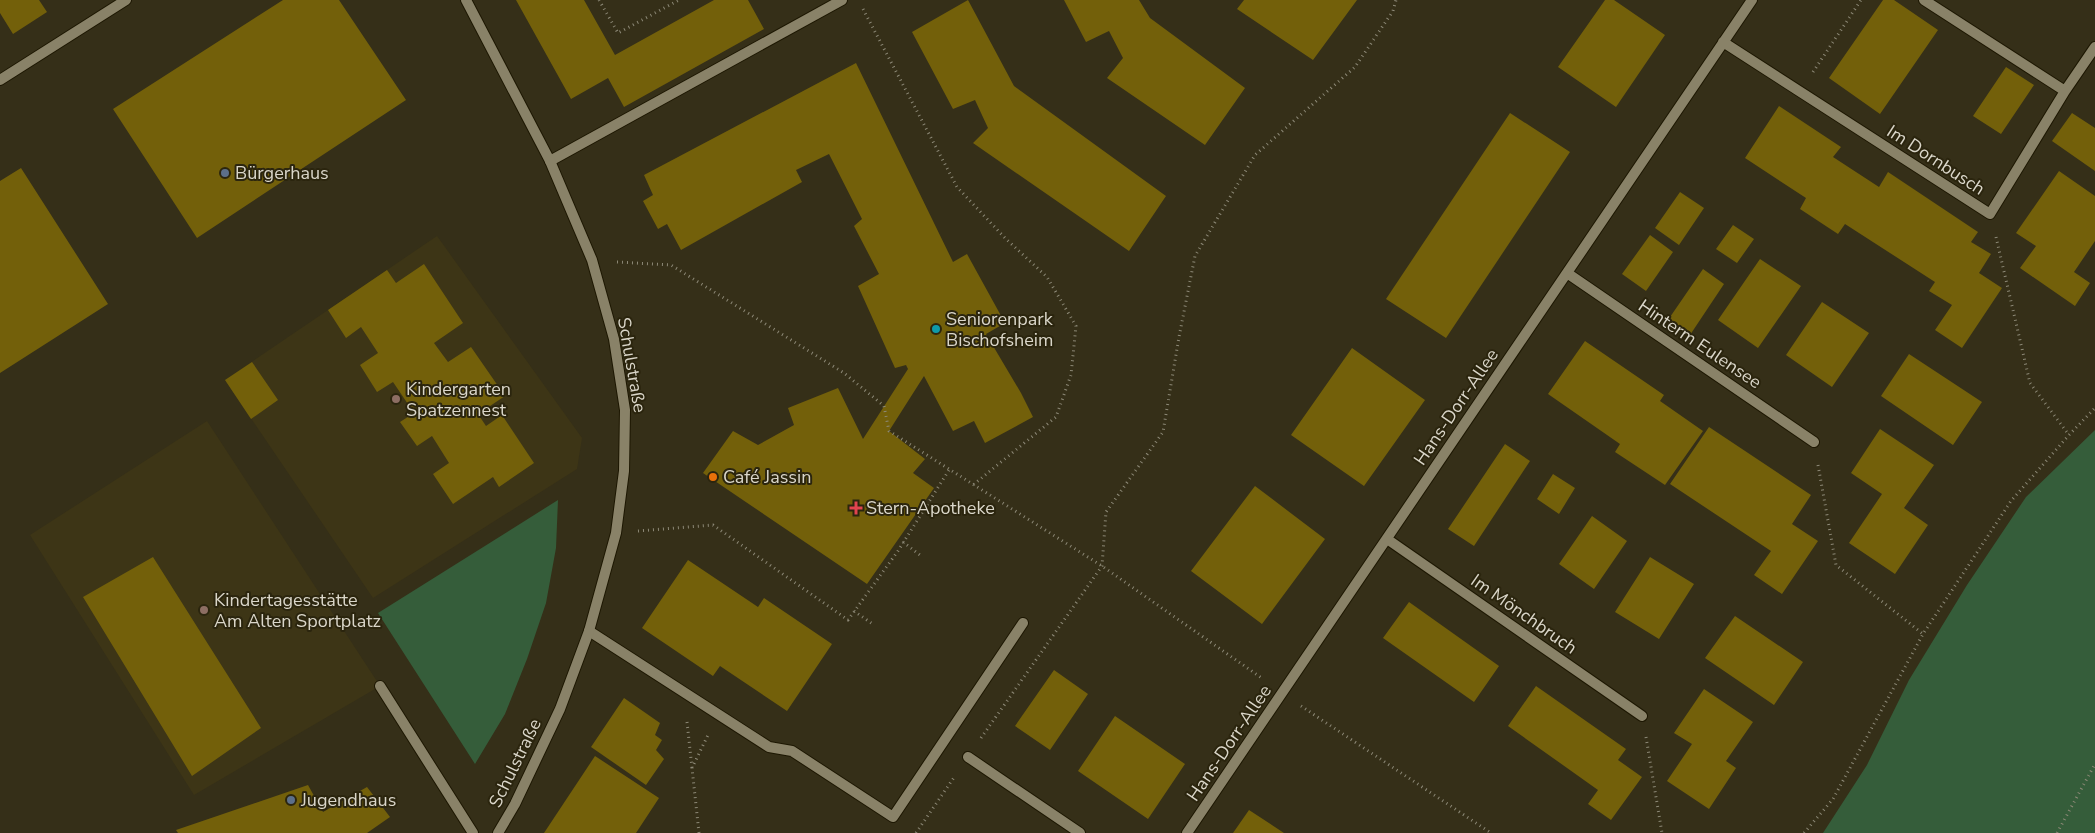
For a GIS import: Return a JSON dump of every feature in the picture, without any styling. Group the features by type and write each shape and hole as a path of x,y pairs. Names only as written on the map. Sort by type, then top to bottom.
{"street":[{"path":"0,80 126,0"},
{"name":"Schulstraße","path":"466,0 550,161 592,260 614,339 626,410 624,471 616,533 589,631 560,709 515,804 498,833"},
{"path":"550,161 842,0"},
{"name":"Hans-Dorr-Allee","path":"1188,833 1752,0"},
{"path":"1924,0 2065,91"},
{"name":"Im Dornbusch","path":"1723,42 1990,214 2065,91 2095,47"},
{"name":"Hinterm Eulensee","path":"1567,273 1814,442"},
{"name":"Im Mönchbruch","path":"1387,538 1642,716"},
{"path":"589,631 770,747 792,751 893,817 1023,623"},
{"path":"380,686 473,833"},
{"path":"968,757 1080,833"}],"path":[{"path":"599,0 618,33 679,0"},
{"path":"916,833 1102,566 1106,512 1163,432 1195,256 1255,155 1355,67 1393,11 1396,0"},
{"path":"1800,92 1861,0"},
{"path":"863,8 957,187 1005,238 1047,277 1076,326 1071,375 1056,417 973,486"},
{"path":"1990,214 2030,383 2068,435"},
{"path":"592,260 671,265 844,374 884,406 889,431 1102,566 1282,693 1491,833"},
{"path":"1804,833 1833,799 1923,634 2011,501 2068,435 2095,408"},
{"path":"1814,442 1836,565 1923,634"},
{"path":"616,533 713,524 848,620 903,542 949,470"},
{"path":"903,542 920,555"},
{"path":"854,611 874,626"},
{"path":"683,691 699,833"},
{"path":"692,768 719,714"},
{"path":"1642,716 1662,833"},
{"path":"2057,833 2095,764"}],"shaded area":[{"name":"Kindergarten Spatzennest","path":"437,236 582,438 577,469 373,598 225,380"},
{"name":"Kindertagesstätte Am Alten Sportplatz","path":"207,421 380,686 194,795 30,535"}],"green space":[{"path":"2095,430 2095,833 1823,833 1867,765 1909,680 1967,585 2026,497"},
{"path":"558,500 556,548 546,603 527,659 505,714 475,764 378,613"}],"building":[{"path":"0,0 39,0 47,12 13,34 0,13"},
{"name":"Bürgerhaus","path":"283,0 339,0 406,100 197,238 113,109"},
{"path":"516,0 584,0 615,55 714,0 748,0 764,29 624,107 608,78 571,99"},
{"path":"968,0 1014,86 1166,196 1129,251 973,143 988,128 975,100 953,109 912,32"},
{"path":"1064,0 1139,0 1150,18 1245,88 1205,145 1107,78 1123,58 1109,31 1086,42"},
{"path":"1244,0 1357,0 1313,60 1237,9"},
{"path":"1605,0 1614,0 1665,35 1616,107 1558,67"},
{"path":"1883,0 1894,0 1938,30 1880,114 1829,78"},
{"name":"Seniorenpark Bischofsheim","path":"856,63 953,262 967,254 1005,323 986,334 1033,417 985,443 974,421 953,431 924,376 889,431 925,459 913,473 934,488 867,584 703,473 733,431 758,445 794,425 788,408 838,388 863,439 908,369 906,365 895,368 858,286 879,274 854,226 862,219 829,154 796,170 802,182 681,250 667,224 658,229 643,201 653,195 644,175"},
{"path":"2006,67 2034,85 2001,134 1973,116"},
{"path":"1779,106 1841,147 1833,157 1879,187 1888,172 1978,232 1971,242 1991,254 1979,273 2002,288 1962,348 1935,330 1952,305 1929,291 1935,282 1845,224 1838,234 1800,209 1806,198 1745,158"},
{"path":"1510,113 1570,152 1446,338 1386,299"},
{"path":"2072,113 2095,128 2095,171 2052,141"},
{"path":"21,168 108,304 0,373 0,181"},
{"path":"2059,171 2095,196 2095,241 2074,272 2090,283 2075,306 2020,268 2036,246 2016,233"},
{"path":"1680,192 1704,208 1679,245 1655,228"},
{"path":"1733,225 1754,239 1737,263 1716,249"},
{"path":"1650,235 1673,252 1646,291 1622,274"},
{"path":"1760,259 1801,286 1758,348 1718,320"},
{"path":"424,264 463,323 434,343 448,362 471,347 505,396 478,414 486,426 502,415 534,463 499,487 493,477 453,504 433,474 449,463 432,436 417,446 400,422 414,413 393,382 377,392 360,365 378,353 361,327 346,338 328,310 387,270 396,283"},
{"path":"1703,269 1724,284 1690,335 1668,320"},
{"path":"1822,302 1869,333 1832,387 1786,355"},
{"path":"1585,341 1664,395 1660,401 1703,431 1665,485 1615,452 1620,444 1548,394"},
{"path":"1352,348 1425,400 1364,486 1291,435"},
{"path":"1909,354 1982,402 1953,445 1881,396"},
{"path":"252,362 278,400 251,419 225,380"},
{"path":"1709,427 1811,495 1792,524 1818,541 1782,594 1754,575 1771,551 1670,484"},
{"path":"1880,429 1934,465 1904,508 1928,525 1895,574 1849,543 1882,494 1851,473"},
{"path":"1505,444 1530,461 1474,546 1448,529"},
{"path":"1553,474 1575,488 1559,514 1537,499"},
{"path":"1255,486 1325,539 1262,624 1191,571"},
{"path":"1592,516 1627,541 1594,589 1559,564"},
{"path":"153,557 261,728 192,776 83,597"},
{"path":"1650,557 1694,584 1659,639 1615,612"},
{"path":"688,560 758,607 764,598 832,644 787,711 720,666 713,676 642,628"},
{"path":"1409,602 1499,666 1474,702 1383,638"},
{"path":"1735,616 1803,662 1774,705 1705,658"},
{"path":"1054,670 1088,694 1050,750 1015,726"},
{"path":"1536,686 1626,749 1618,760 1642,777 1611,820 1588,804 1598,790 1508,726"},
{"path":"1704,689 1753,722 1726,761 1736,768 1709,809 1667,781 1692,744 1674,733"},
{"path":"624,698 660,723 655,735 662,740 656,750 664,759 646,785 591,747"},
{"path":"1115,716 1185,764 1148,819 1078,771"},
{"path":"595,756 659,798 636,833 544,833"},
{"name":"Jugendhaus","path":"308,785 323,812 367,787 390,817 367,833 178,833 176,830"},
{"path":"1249,810 1284,833 1233,833"}],"place":[{"name":"Bürgerhaus","path":"225,173"},
{"name":"Seniorenpark Bischofsheim","path":"936,329"},
{"name":"Kindergarten Spatzennest","path":"396,399"},
{"name":"Café Jassin","path":"713,477"},
{"name":"Stern-Apotheke","path":"856,508"},
{"name":"Kindertagesstätte Am Alten Sportplatz","path":"204,610"},
{"name":"Jugendhaus","path":"291,800"}]}
